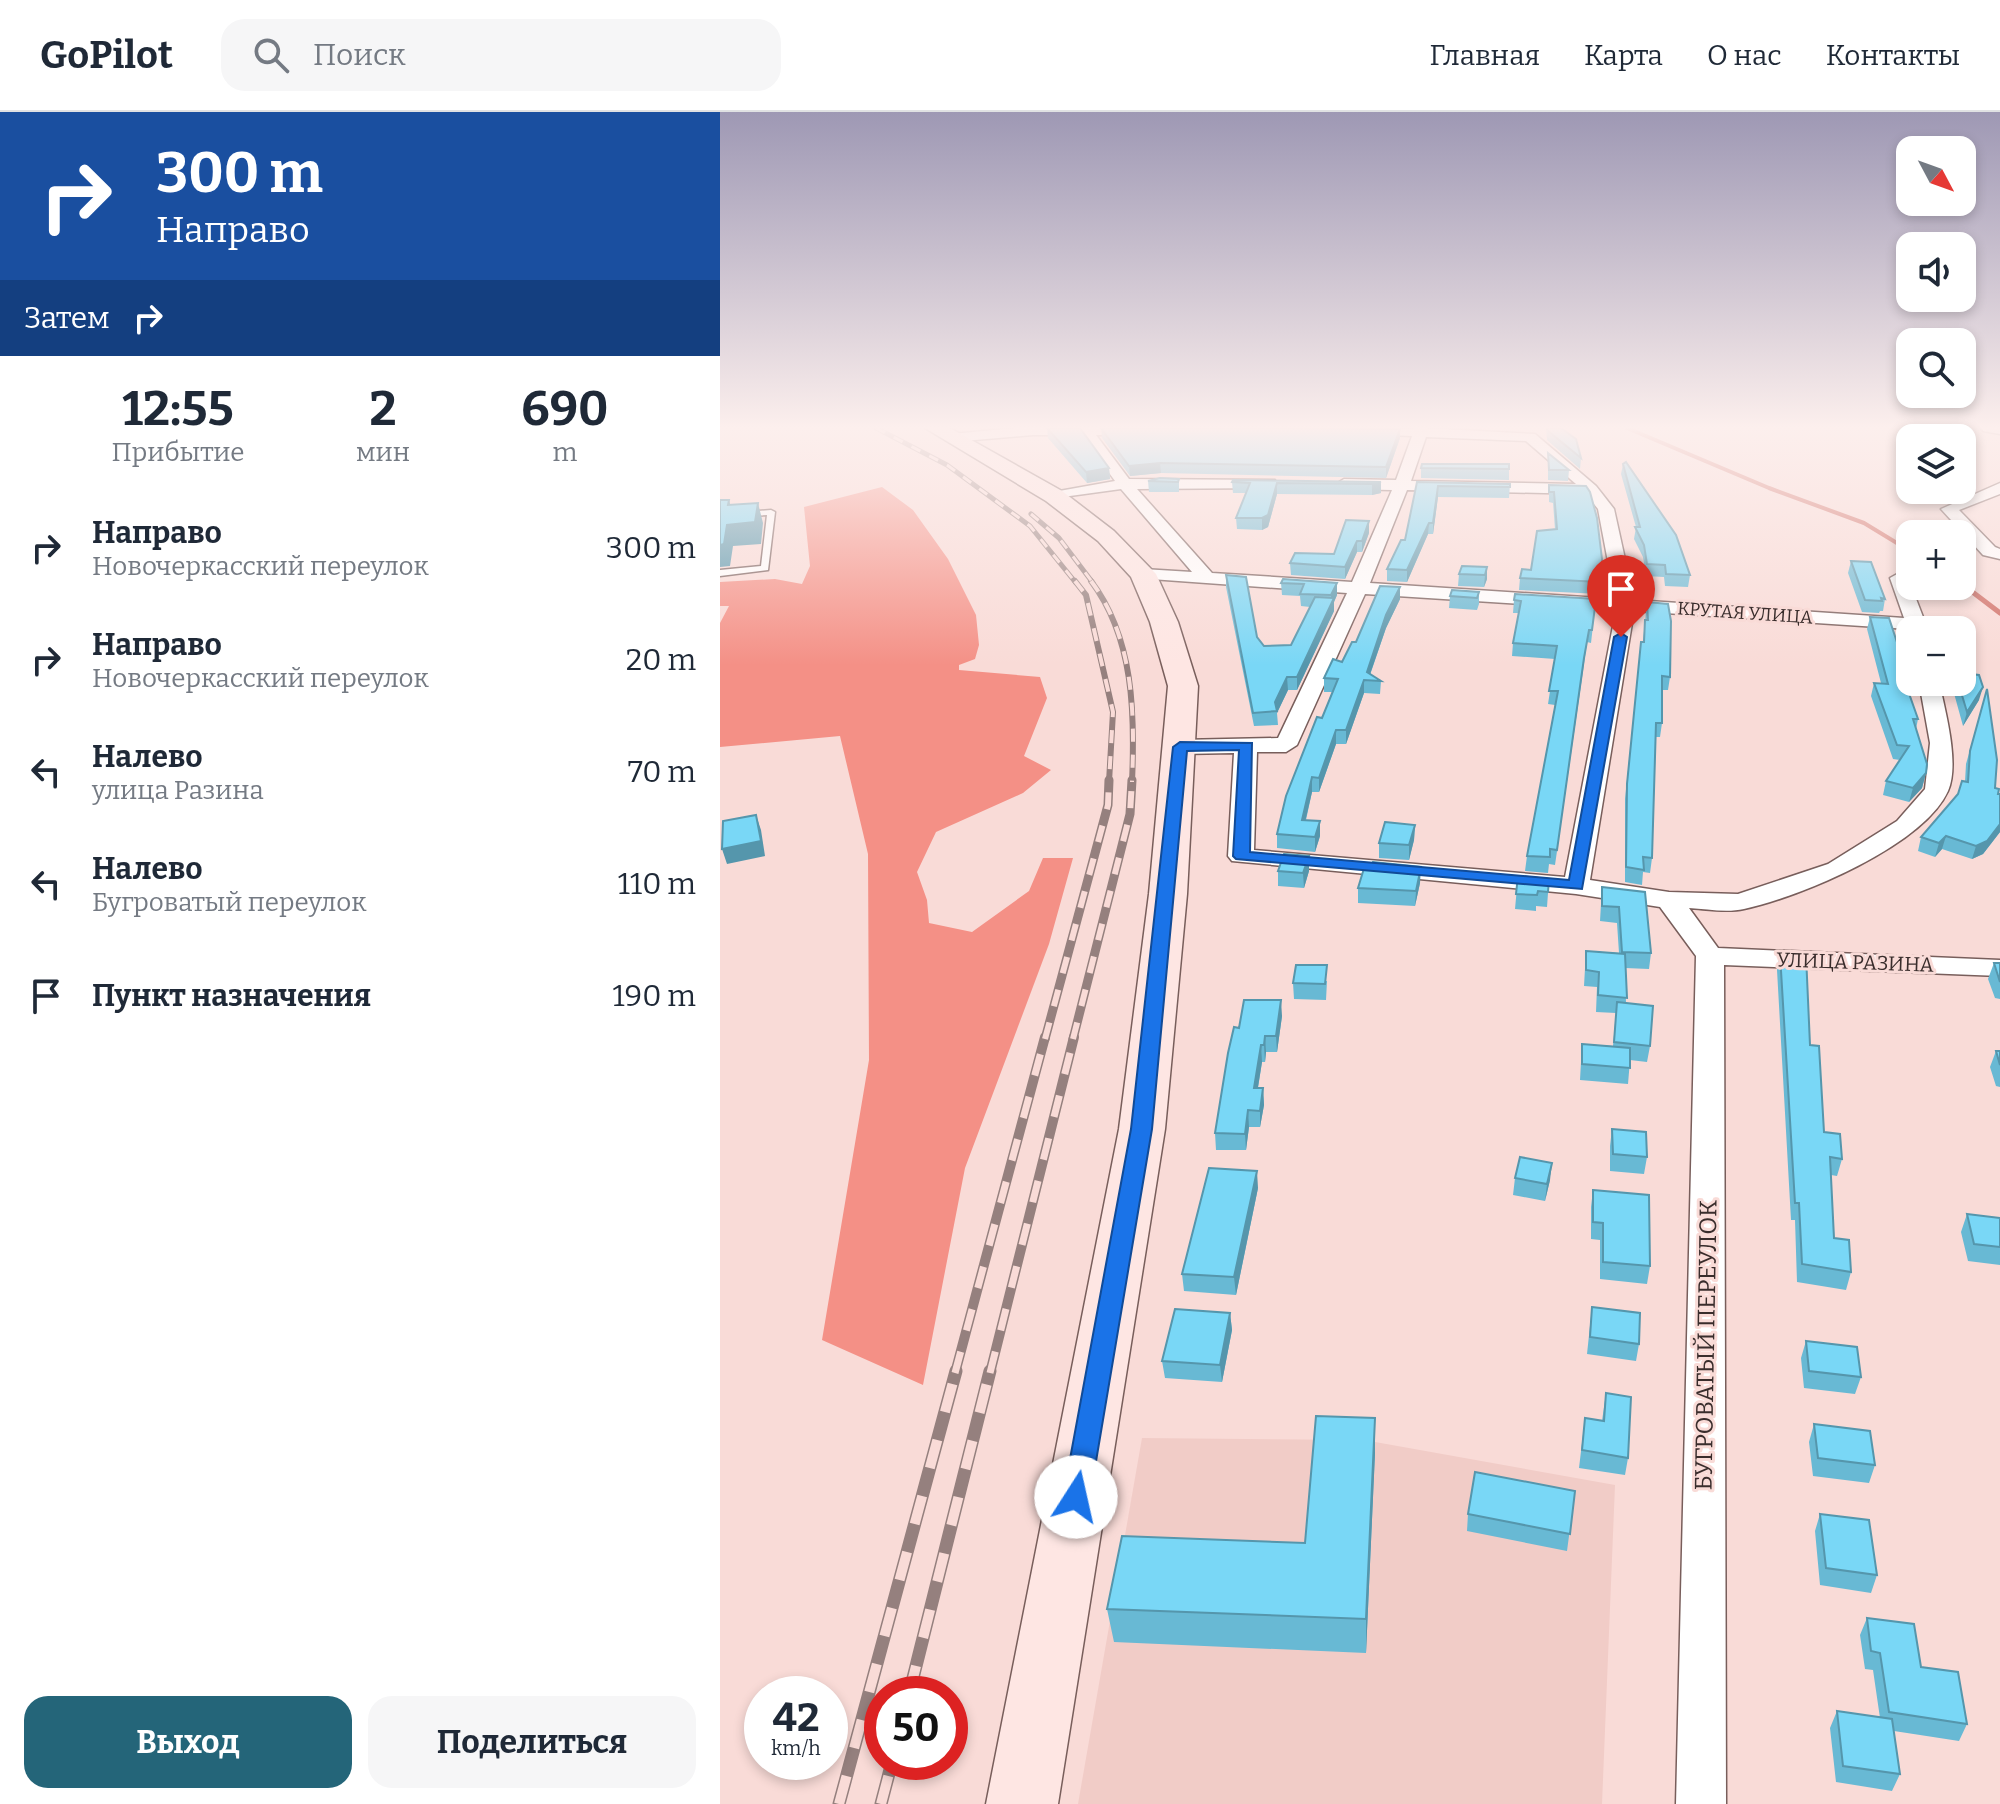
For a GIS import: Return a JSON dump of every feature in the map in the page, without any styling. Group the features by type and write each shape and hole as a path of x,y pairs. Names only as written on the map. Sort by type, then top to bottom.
{"main road":[{"path":"1022,1804 1142,1129 1180,747 1183,686 1164,622 1143,574 1106,536 1068,507"}],"street":[{"path":"1145,507 1205,576"},
{"path":"1180,747 1286,745 1393,507"},
{"path":"1576,886 1626,606 1604,507"},
{"path":"1954,507 1949,509 1989,551 2000,554"},
{"name":"КРУТАЯ УЛИЦА","path":"1143,574 1360,586 1896,625"},
{"path":"1246,746 1241,856 1576,886 1669,900 1740,902 1837,869 1906,826 1937,790 1941,743 1932,696"},
{"path":"1669,900 1710,956"},
{"name":"УЛИЦА РАЗИНА","path":"1710,956 2000,968"},
{"name":"БУГРОВАТЫЙ ПЕРЕУЛОК","path":"1701,1804 1710,956"}],"lane":[{"path":"720,516 771,512 765,568 720,573"}],"shaded area":[{"path":"804,507 909,507 913,510 948,559 976,615 979,645 975,659 959,665 959,670 1040,677 1047,698 1024,756 1051,770 1023,793 936,832 917,872 927,900 929,923 972,932 1029,891 1043,858 1073,858 1049,944 965,1168 923,1385 822,1340 869,1060 868,854 840,736 720,747 720,623 729,606 720,606 720,582 775,579 802,584 810,566"},
{"path":"1142,1438 1364,1440 1615,1485 1602,1804 1078,1804"}],"building":[{"path":"720,507 757,507 755,522 727,525 724,544 720,545"},
{"path":"1240,507 1270,507 1268,515 1262,518 1236,518"},
{"path":"1412,507 1435,507 1433,523 1429,523 1407,570 1387,569 1401,540 1405,540"},
{"path":"1555,507 1594,507 1602,559 1601,582 1520,578 1522,569 1531,570 1537,531 1557,529"},
{"path":"1635,507 1657,507 1676,535 1690,575 1666,574 1665,565 1647,564 1644,545 1635,527 1640,527"},
{"path":"1346,520 1369,521 1362,541 1357,541 1345,567 1290,563 1295,553 1334,554"},
{"path":"1851,561 1871,562 1885,599 1865,600"},
{"path":"1462,566 1487,567 1485,575 1459,574"},
{"path":"1226,575 1246,577 1257,637 1264,646 1291,645 1315,597 1334,598 1297,677 1287,677 1275,702 1277,711 1253,713"},
{"path":"1283,579 1337,583 1331,595 1300,594 1304,584 1281,583"},
{"path":"1380,586 1400,587 1386,615 1367,672 1381,681 1364,680 1346,730 1336,730 1319,778 1312,777 1302,820 1320,821 1315,837 1277,834 1286,796 1317,717 1322,718 1338,679 1324,678 1333,659 1342,662 1352,642 1356,642"},
{"path":"1452,590 1479,592 1477,598 1450,596"},
{"path":"1515,594 1596,599 1584,658 1557,850 1550,849 1550,857 1527,856 1558,691 1549,691 1557,646 1513,643 1521,601 1514,600"},
{"path":"1647,602 1668,604 1671,621 1670,677 1662,676 1662,723 1656,723 1652,858 1643,857 1644,870 1626,867 1627,784 1641,642 1644,642 1645,620 1648,620"},
{"path":"1870,617 1889,618 1896,639 1896,696 1910,696 1918,719 1913,719 1927,764 1926,773 1913,788 1886,781 1909,746 1897,745 1874,683 1888,684"},
{"path":"1976,675 1979,675 1983,687 1967,712 1962,696 1976,696"},
{"path":"1987,689 1997,760 1995,788 1999,789 2000,794 2000,824 1987,841 1976,846 1946,836 1939,843 1921,837 1958,794 1962,781 1968,782 1970,751"},
{"path":"756,815 761,841 722,849 723,821"},
{"path":"1385,822 1415,825 1409,845 1379,843"},
{"path":"1284,854 1309,856 1303,873 1278,871"},
{"path":"1373,862 1421,867 1416,891 1358,888 1365,865 1372,866"},
{"path":"1518,876 1549,879 1548,892 1516,894"},
{"path":"1602,887 1645,892 1651,953 1622,952 1619,907 1602,906"},
{"path":"1586,951 1625,954 1627,998 1598,995 1599,972 1586,970"},
{"path":"1780,954 1806,955 1810,1045 1819,1046 1824,1132 1840,1134 1842,1159 1830,1157 1834,1238 1849,1240 1851,1272 1802,1264 1799,1203 1795,1203"},
{"path":"1994,963 2000,963 2000,982"},
{"path":"1296,965 1327,965 1325,984 1293,983"},
{"path":"1244,1000 1281,1000 1276,1036 1265,1036 1264,1045 1261,1045 1254,1088 1263,1088 1260,1111 1248,1110 1245,1134 1215,1133 1228,1053 1234,1027 1239,1028"},
{"path":"1617,1002 1653,1006 1650,1046 1614,1042"},
{"path":"1582,1044 1630,1048 1630,1068 1582,1064"},
{"path":"1612,1129 1646,1132 1647,1157 1613,1154"},
{"path":"1520,1157 1552,1163 1547,1184 1515,1178"},
{"path":"1209,1168 1257,1171 1234,1277 1182,1274"},
{"path":"1593,1190 1649,1195 1650,1266 1603,1262 1603,1223 1593,1222"},
{"path":"1967,1214 2000,1218 2000,1247 1974,1244"},
{"path":"1592,1307 1640,1313 1639,1344 1590,1337"},
{"path":"1175,1309 1230,1313 1220,1365 1162,1361"},
{"path":"1806,1341 1857,1347 1861,1377 1809,1371"},
{"path":"1606,1393 1631,1397 1628,1458 1582,1450 1585,1418 1604,1421"},
{"path":"1316,1416 1375,1418 1366,1619 1107,1609 1122,1536 1305,1543"},
{"path":"1814,1424 1870,1431 1875,1465 1818,1458"},
{"path":"1475,1472 1575,1491 1570,1534 1468,1514"},
{"path":"1820,1514 1869,1520 1877,1575 1826,1568"},
{"path":"1867,1618 1914,1624 1921,1667 1958,1672 1967,1724 1889,1712 1880,1653 1871,1651"},
{"path":"1837,1711 1892,1719 1900,1774 1843,1766"}],"waterway":[{"path":"1820,507 1864,523 1896,542"},
{"path":"1976,595 2000,613"}],"railway":[{"path":"1004,507 1030,526 1076,583"},
{"path":"1031,514 1059,538 1093,583"},
{"path":"1075,581 1086,595 1113,712 1109,782"},
{"path":"1091,581 1105,603 1124,652 1132,704 1132,782"},
{"path":"1045,1039 1108,805 1109,780"},
{"path":"1073,1039 1130,814 1132,780"},
{"path":"955,1373 1045,1037"},
{"path":"990,1373 1074,1037"},
{"path":"839,1804 956,1371"},
{"path":"914,1676 990,1371"},
{"path":"881,1804 887,1780"}],"route":[{"path":"1076,1497 1142,1129 1168,894 1180,747 1246,746 1241,856 1576,886 1621,637"}]}
